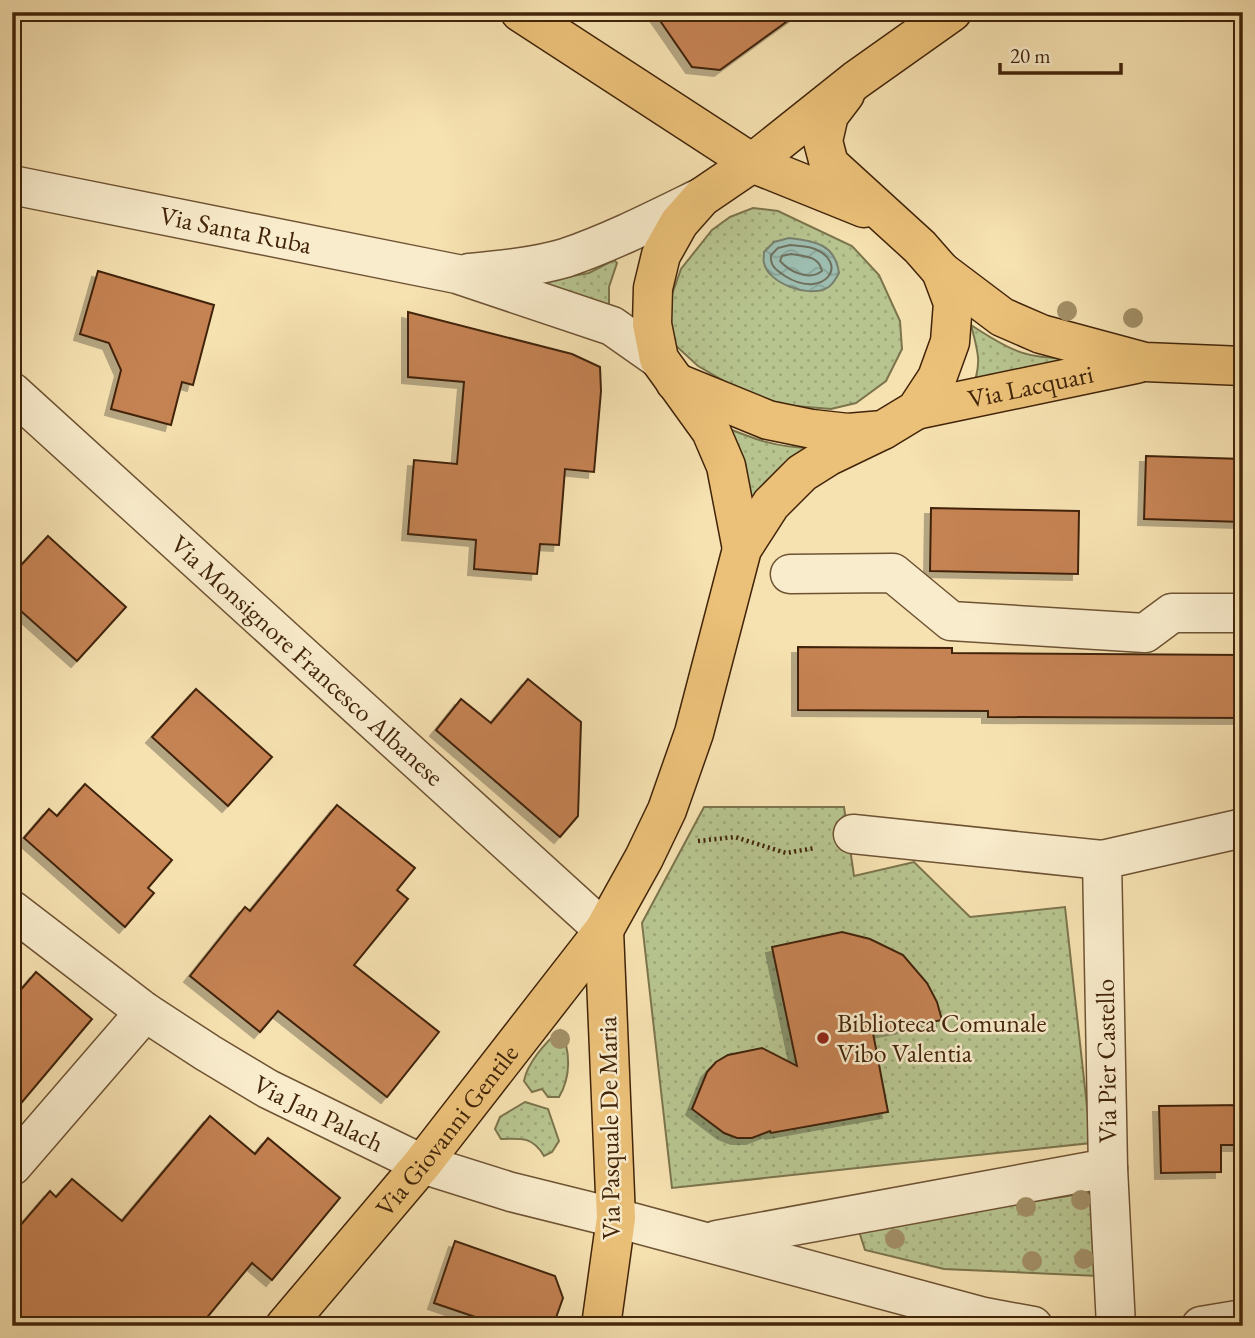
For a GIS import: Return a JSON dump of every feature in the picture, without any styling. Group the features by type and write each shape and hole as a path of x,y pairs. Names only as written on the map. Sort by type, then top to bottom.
{"main road":[{"path":"520,12 752,163 884,216"},
{"path":"741,549 726,466 711,432 667,370 652,324 653,288 661,255 678,223 702,197 752,163 856,80 952,12"},
{"path":"741,549 771,504 802,473 916,410 937,378 950,342 953,303 941,271 920,247 829,164 823,141 829,115 856,80"},
{"name":"Via Lacquari","path":"941,271 1002,317 1041,334 1145,362 1243,366"},
{"name":"Via Lacquari","path":"916,410 1145,362"},
{"path":"667,370 768,420 848,433 883,430"},
{"name":"Via Giovanni Gentile","path":"285,1326 422,1164 604,930 644,859 667,810 695,733 741,549"},
{"name":"Via Pasquale De Maria","path":"601,1326 616,1217 604,930"}],"street":[{"name":"Via Santa Ruba","path":"12,185 457,274 612,326 667,370"},
{"name":"Via Santa Ruba","path":"457,274 516,268 563,258 626,234 702,197"},
{"name":"Via Monsignore Francesco Albanese","path":"12,392 604,930"},
{"path":"790,574 893,573 951,621 1145,633 1172,613 1243,613"},
{"path":"853,834 1102,860 1243,828"},
{"name":"Via Pier Castello","path":"708,1242 1108,1168 1102,860"},
{"name":"Via Jan Palach","path":"12,910 145,1012 268,1089 422,1164 511,1192 708,1242 903,1310 974,1321 1033,1326"},
{"path":"12,1166 145,1012"},
{"path":"1108,1168 1116,1326"},
{"path":"1201,1326 1243,1319"}],"path":[{"path":"644,859 688,842 735,837 786,853 819,847 853,834"}],"green space":[{"path":"753,208 778,211 852,246 879,275 900,321 902,349 886,381 856,403 831,409 783,405 738,389 698,366 674,344 668,323 669,303 681,269 712,230 730,217"},
{"path":"614,260 617,263 609,287 609,306 542,285 544,281 589,273"},
{"path":"971,325 1010,348 1033,356 1077,358 971,393 978,359"},
{"path":"722,426 766,442 812,448 750,502"},
{"path":"704,807 844,807 854,876 914,862 970,917 1065,907 1091,1143 672,1188 642,923"},
{"path":"560,1030 568,1055 566,1081 559,1097 548,1097 542,1089 532,1092 524,1081 533,1060"},
{"path":"525,1102 548,1109 559,1141 552,1152 544,1156 531,1142 501,1139 495,1129 500,1117"},
{"path":"1094,1192 1098,1276 944,1269 865,1250 858,1228"}],"water":[{"path":"789,238 815,243 828,250 837,263 839,273 830,286 817,291 799,290 780,282 767,270 764,252 774,242"}],"building":[{"path":"654,12 800,12 720,70 692,67"},
{"path":"98,271 214,305 193,385 182,382 171,425 111,409 121,370 109,343 80,334"},
{"path":"408,312 572,354 600,367 601,391 594,472 565,469 559,545 540,544 537,574 474,569 476,540 408,534 414,460 457,464 464,382 408,377"},
{"path":"1146,456 1243,459 1243,522 1144,519"},
{"path":"931,508 1079,511 1078,574 930,571"},
{"path":"48,536 126,607 77,661 12,603 12,575"},
{"path":"798,647 952,648 952,653 1243,655 1243,718 988,717 988,711 798,710"},
{"path":"528,679 581,722 578,816 560,837 436,730 461,699 491,723"},
{"path":"196,689 272,757 228,806 152,737"},
{"path":"85,784 172,860 148,888 154,893 125,927 24,838 49,809 57,816"},
{"path":"337,805 415,868 397,890 408,899 354,965 439,1032 387,1097 278,1011 260,1032 190,976 245,907 250,911"},
{"path":"842,932 870,939 903,955 927,983 937,1002 942,1020 873,1033 888,1112 771,1133 770,1131 752,1138 737,1138 724,1133 692,1109 707,1072 716,1062 728,1055 762,1048 797,1066 772,947"},
{"path":"36,972 92,1019 12,1114 12,1000"},
{"path":"1243,1105 1243,1145 1221,1145 1221,1172 1161,1173 1159,1106"},
{"path":"210,1116 255,1154 268,1138 340,1198 272,1280 252,1263 200,1326 12,1326 12,1235 50,1191 56,1197 72,1179 122,1221"},
{"path":"455,1241 555,1276 563,1298 553,1326 482,1326 484,1320 434,1303"}],"place":[{"name":"Biblioteca Comunale Vibo Valentia","path":"823,1038"}]}
